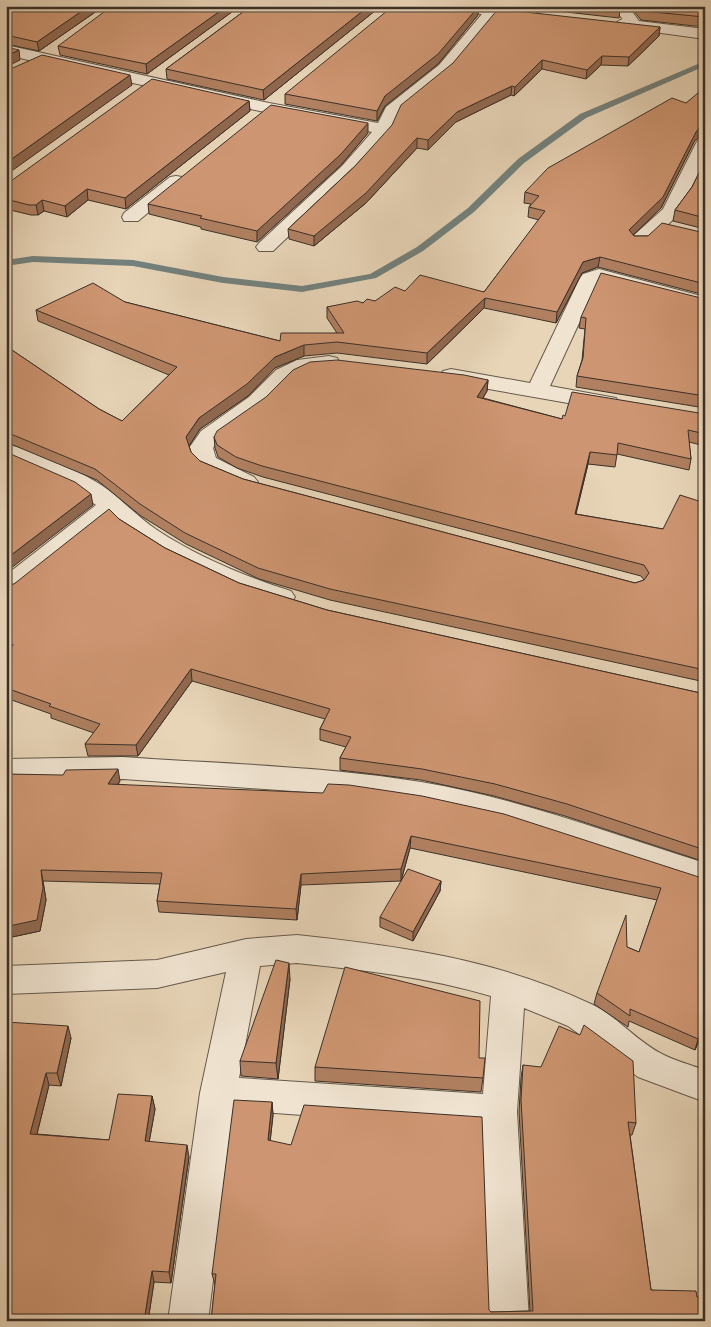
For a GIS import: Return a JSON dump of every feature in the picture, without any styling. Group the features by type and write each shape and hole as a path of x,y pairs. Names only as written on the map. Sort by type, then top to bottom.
{"street":[{"path":"448,6 549,17"},
{"path":"620,6 634,25"},
{"path":"266,247 348,170 384,130 392,111 445,68 492,11"},
{"path":"606,22 705,34"},
{"path":"21,68 60,46"},
{"path":"6,50 152,80 268,108 384,130"},
{"path":"135,92 167,69"},
{"path":"253,120 283,96"},
{"path":"639,241 658,225 675,204 705,143"},
{"path":"131,217 192,168"},
{"path":"686,181 705,186"},
{"path":"658,225 677,230"},
{"path":"537,391 590,278 599,275 705,303"},
{"path":"270,488 228,475 216,469 205,462 201,448 209,436 258,402 284,375 306,365 346,364"},
{"path":"428,374 464,377 624,405"},
{"path":"6,451 88,487 112,505 131,523 176,552 249,587 302,603"},
{"path":"6,588 112,505"},
{"path":"6,770 123,768 349,784 422,794 503,812 705,876"},
{"path":"6,980 157,974 246,953 297,949 389,959 451,970 509,987 580,1015 650,1066 705,1086"},
{"path":"188,1321 218,1093 246,953"},
{"path":"509,987 499,1112 509,1321"},
{"path":"218,1093 499,1112"}],"building":[{"path":"6,6 89,6 37,42 6,35"},
{"path":"112,6 227,6 146,64 58,46"},
{"path":"251,6 369,6 263,90 166,69"},
{"path":"393,6 479,6 438,54 385,96 377,111 285,94"},
{"path":"598,6 619,6 620,9"},
{"path":"638,6 705,6 705,17 642,11"},
{"path":"498,9 660,27 629,57 602,56 587,70 542,60 515,87 512,86 457,112 428,140 417,138 366,193 314,236 288,229 355,166 392,125 401,105 453,63"},
{"path":"6,47 19,50 6,56"},
{"path":"42,55 130,75 6,163 6,71"},
{"path":"152,79 249,101 125,198 87,189 65,206 42,200 36,205 29,205 6,199 6,182 11,181"},
{"path":"704,88 705,127 700,127 696,132 663,197 629,230 634,236 648,236 662,223 705,233 705,284 600,257 583,262 557,312 485,298 427,353 337,342 304,345 275,357 247,384 199,418 186,437 191,452 200,461 243,479 635,583 644,580 649,573 644,565 262,466 236,457 217,445 214,437 217,431 266,397 293,370 310,362 337,360 464,375 488,380 477,397 562,419 563,415 565,416 572,392 705,414 705,434 688,430 691,459 618,443 617,455 590,452 575,514 663,529 680,495 705,503 705,670 330,589 258,568 185,533 140,504 95,469 6,432 6,346 99,409 122,421 177,367 36,310 93,283 125,302 280,341 281,333 344,333 327,307 357,301 363,303 367,299 375,301 395,287 405,291 420,275 484,292 545,211 529,207 539,196 525,192 548,168 672,98 686,103"},
{"path":"271,105 368,123 341,154 257,231 148,204"},
{"path":"705,161 705,218 675,210 692,187"},
{"path":"601,273 705,299 705,396 577,376 583,358 586,318 581,317"},
{"path":"6,452 75,482 91,494 6,559"},
{"path":"109,509 119,519 165,548 239,583 327,610 705,694 705,850 567,804 495,784 422,769 340,758 351,737 320,729 330,709 191,669 136,745 85,744 100,724 6,688 6,669 13,644 6,654 6,586 14,584"},
{"path":"118,769 108,784 323,793 328,784 349,785 422,796 504,814 705,879 705,1024 698,1039 630,1009 630,1016 597,993 626,915 627,947 639,952 661,888 411,836 401,869 301,874 296,909 157,901 162,873 41,870 43,888 37,920 6,926 6,774 63,775 66,770"},
{"path":"408,869 441,881 413,932 380,917"},
{"path":"276,960 289,963 276,1063 240,1061"},
{"path":"345,967 480,1001 479,1058 485,1058 483,1078 315,1067"},
{"path":"6,1022 68,1026 57,1073 46,1073 30,1134 109,1140 118,1094 152,1096 145,1141 187,1145 169,1272 152,1271 144,1321 6,1321"},
{"path":"584,1025 633,1061 636,1123 628,1122 651,1290 696,1291 697,1297 705,1298 705,1321 211,1321 216,1274 212,1274 234,1100 272,1102 268,1140 291,1145 304,1105 482,1117 489,1310 491,1312 533,1311 521,1100 523,1065 541,1067 559,1026 580,1035"}],"waterway":[{"path":"6,263 33,259 133,263 223,280 302,289 373,276 420,249 471,210 521,161 583,116 705,63"}]}
